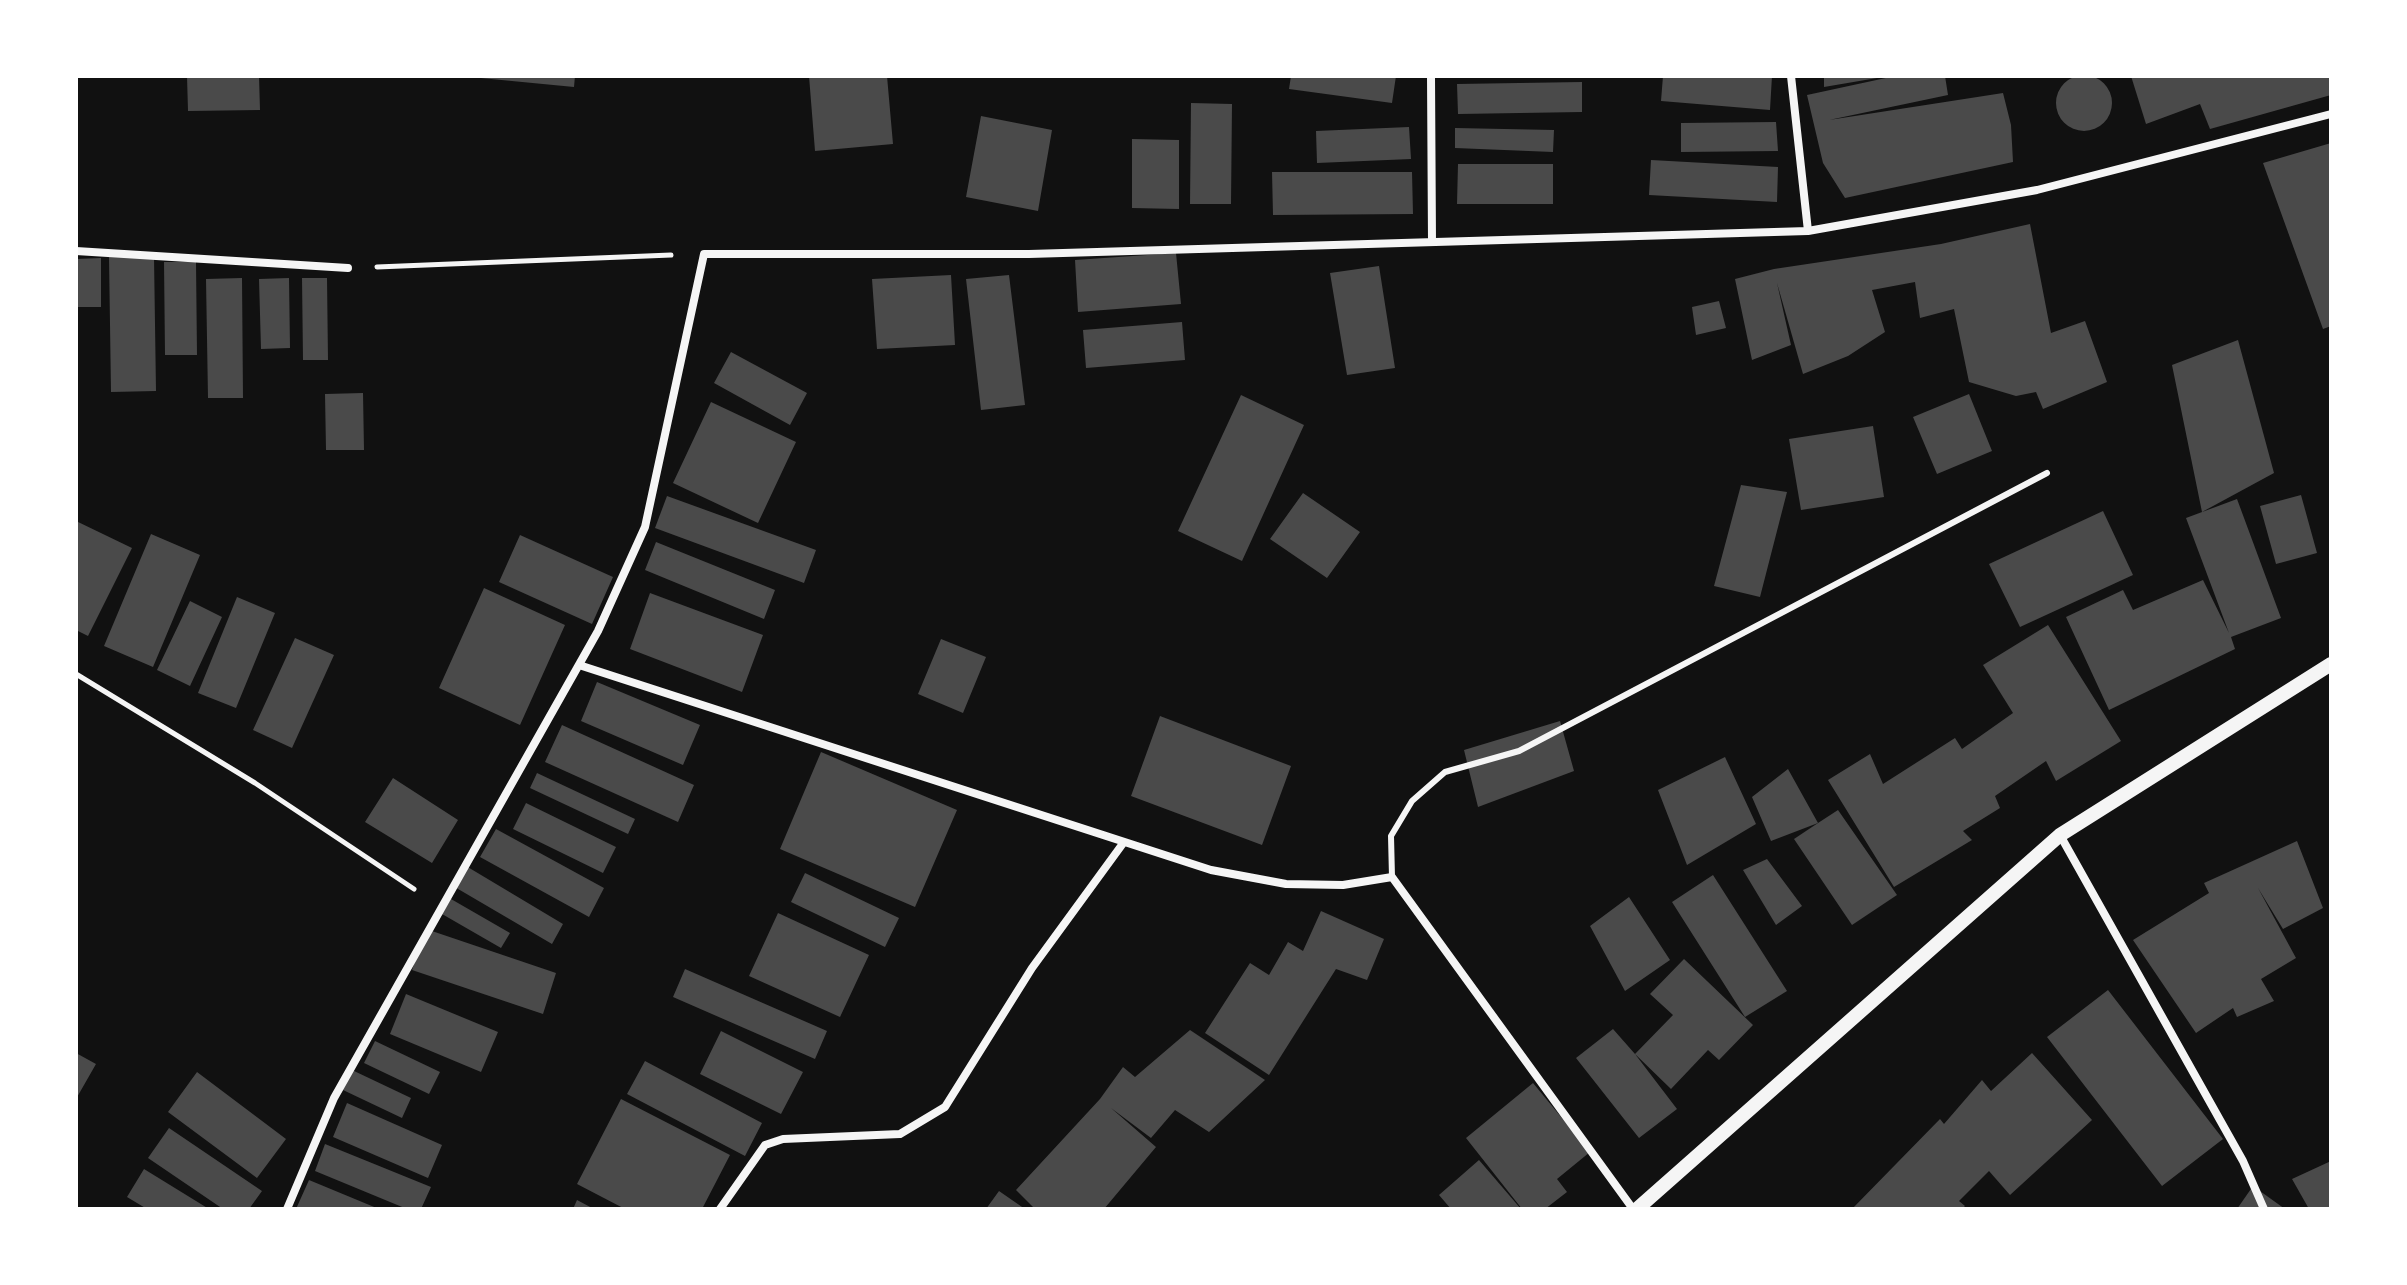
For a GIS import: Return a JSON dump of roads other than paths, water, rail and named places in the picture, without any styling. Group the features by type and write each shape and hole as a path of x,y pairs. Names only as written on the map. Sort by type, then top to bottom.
{"street":[{"path":"1431,76 1432,242"},
{"path":"1791,76 1808,231"},
{"path":"287,1209 334,1098 598,631 645,527 704,254 1029,254 1808,231 2037,190 2331,114"},
{"path":"76,251 348,268"},
{"path":"579,665 1211,870 1286,884 1343,885 1392,877 1635,1209 2060,835 2331,664"},
{"path":"2060,835 2243,1161 2264,1209"},
{"path":"720,1209 765,1145 783,1139 900,1134 945,1107 1032,968 1124,842"}],"lane":[{"path":"1392,877 1391,836 1412,801 1445,772 1519,751 2047,473"}]}
